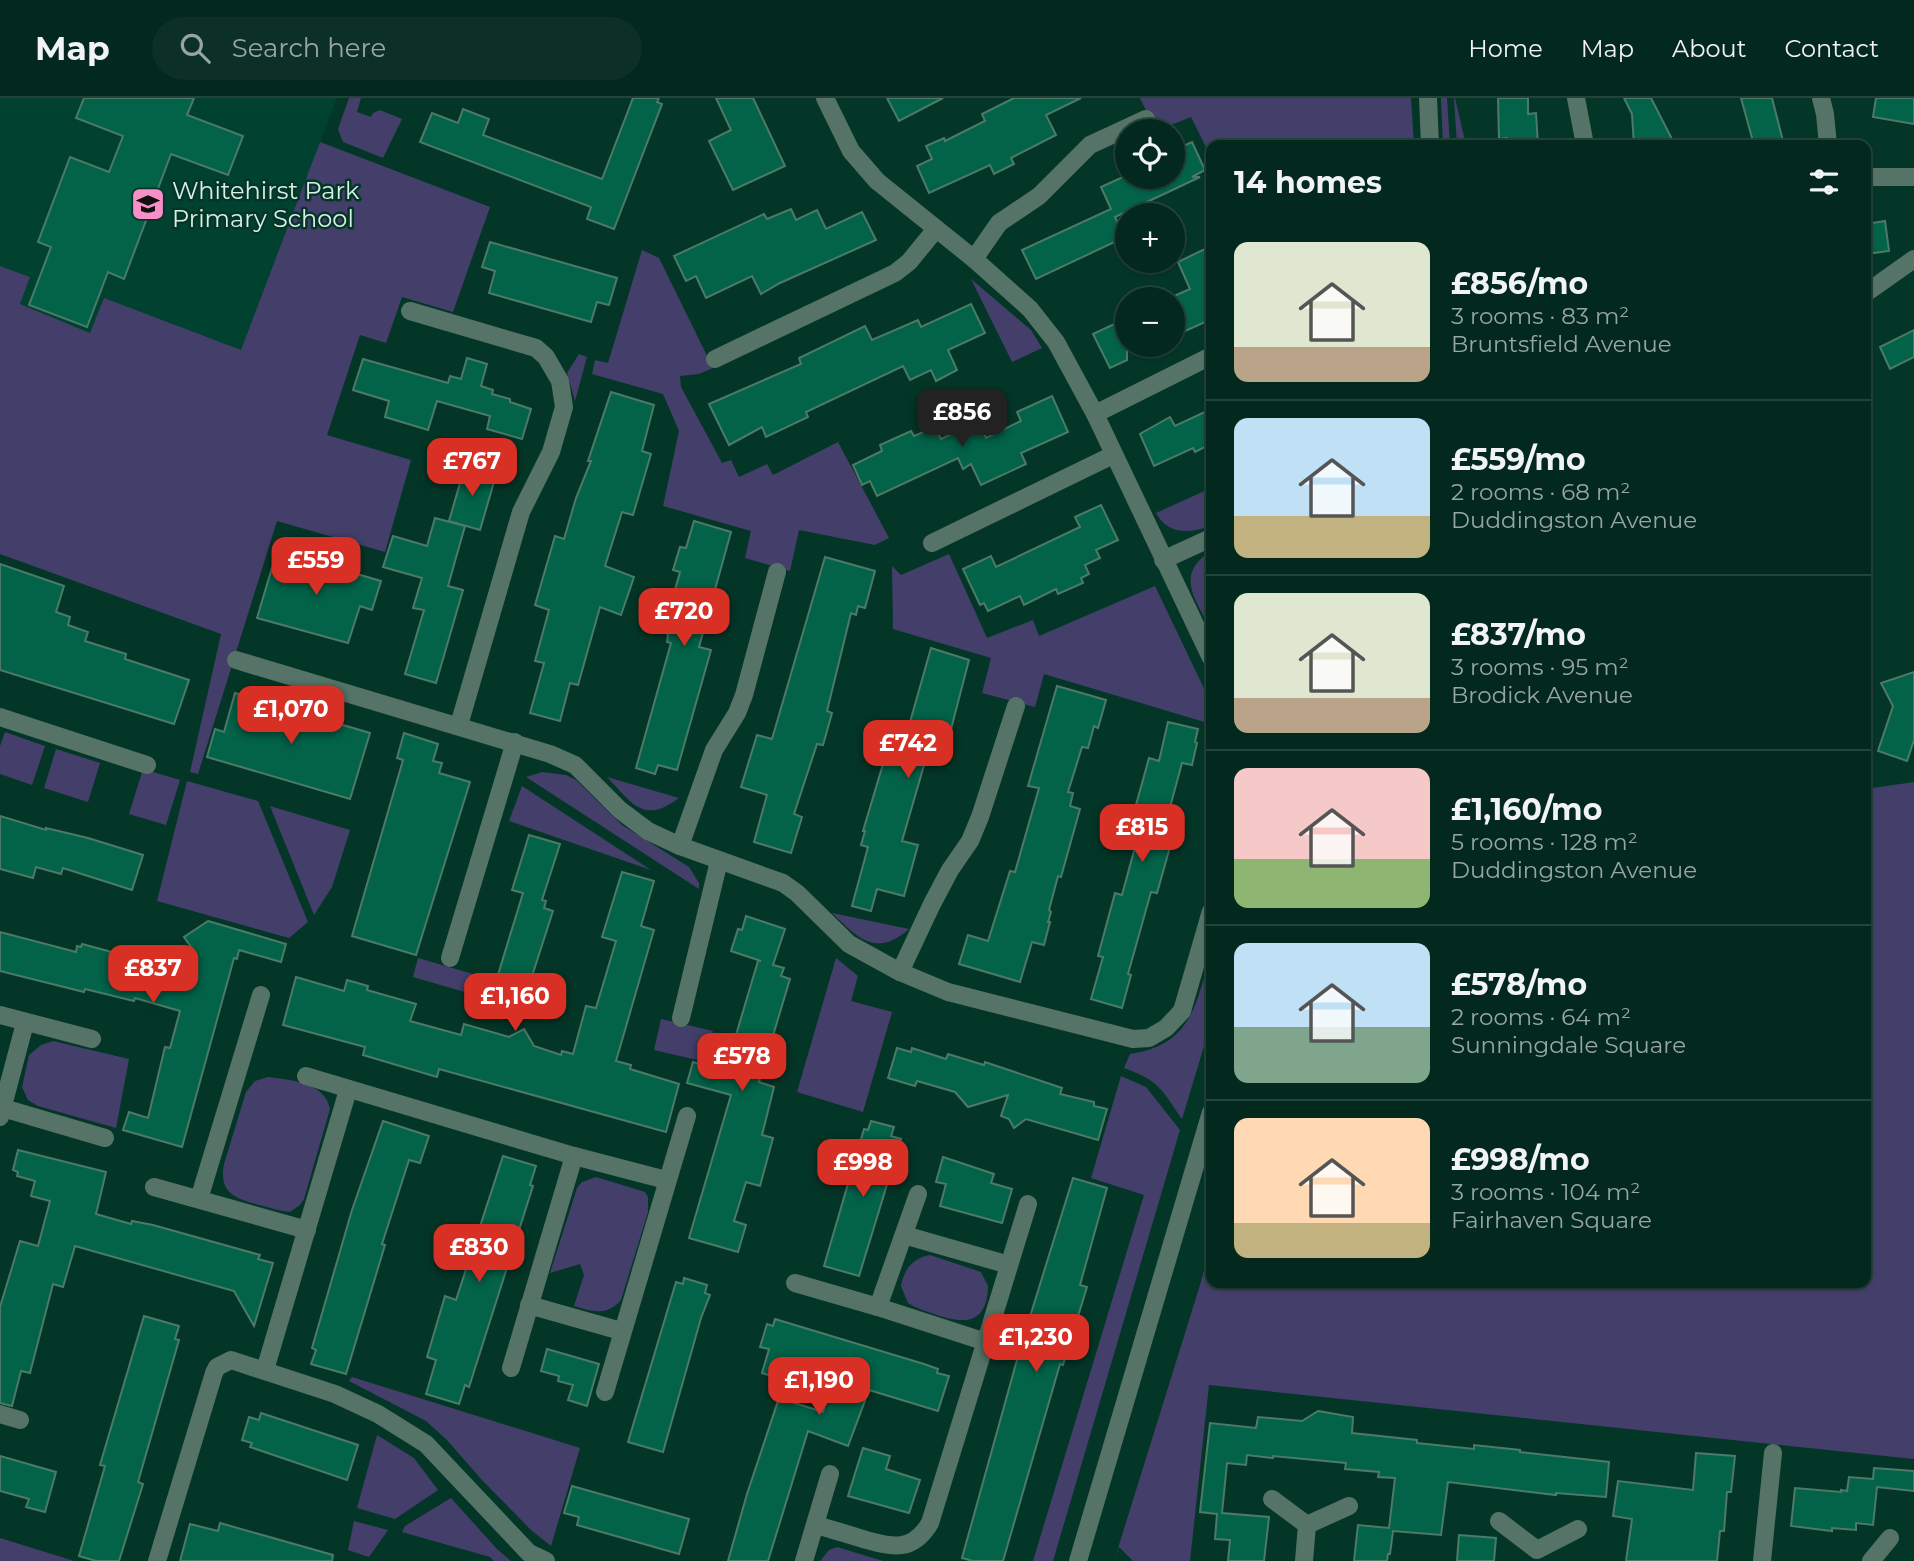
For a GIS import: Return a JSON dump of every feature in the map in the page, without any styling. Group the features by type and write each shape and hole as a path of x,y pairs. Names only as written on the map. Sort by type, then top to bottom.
{"street":[{"path":"825,98 851,151 877,181 974,259 1030,309 1056,342 1096,414 1206,648"},
{"path":"1428,98 1430,140"},
{"path":"1576,98 1584,140"},
{"path":"1821,98 1828,140"},
{"path":"974,259 999,223 1039,196 1090,145 1115,133"},
{"path":"1871,177 1914,177"},
{"path":"715,359 895,273 909,262 936,229"},
{"path":"1871,289 1914,259"},
{"path":"410,311 536,348 554,369 563,393 564,407 551,452 521,512 459,725"},
{"path":"1096,414 1206,359"},
{"path":"932,543 1114,455"},
{"path":"1163,560 1206,540"},
{"path":"680,846 715,750 737,713 744,695 777,572"},
{"path":"236,660 515,742 575,765 620,810 648,831 680,846 783,883 797,893 849,944 900,972 961,995 1133,1039 1149,1038 1166,1028 1182,1011 1206,928"},
{"path":"900,972 950,870 975,829 1016,706"},
{"path":"0,717 147,765"},
{"path":"450,958 515,742"},
{"path":"681,1018 719,861"},
{"path":"199,1199 261,995"},
{"path":"0,1015 92,1039"},
{"path":"26,1023 1,1113 105,1138"},
{"path":"306,1076 574,1156 666,1180"},
{"path":"265,1370 348,1090"},
{"path":"605,1392 687,1116"},
{"path":"1078,1561 1206,1129"},
{"path":"511,1368 574,1156"},
{"path":"154,1187 307,1230"},
{"path":"878,1307 918,1194"},
{"path":"815,1525 894,1546 915,1541 924,1533 930,1523 1028,1204"},
{"path":"904,1235 1009,1265"},
{"path":"795,1283 986,1342"},
{"path":"529,1305 621,1331"},
{"path":"157,1561 214,1373 217,1367 231,1360 335,1394 378,1414 426,1444 529,1553 545,1561"},
{"path":"0,1414 20,1420"},
{"path":"1762,1561 1773,1453"},
{"path":"804,1561 830,1474"},
{"path":"1272,1499 1307,1525"},
{"path":"1307,1525 1349,1506"},
{"path":"1499,1521 1535,1555 1537,1550 1578,1529"},
{"path":"1304,1561 1307,1525"},
{"path":"1871,1561 1890,1538"}],"shaded area":[{"name":"Whitehirst Park Primary School","path":"0,98 337,98 241,351 104,299 91,333 20,304 30,277 0,266"},
{"path":"349,98 361,98 357,112 371,117 380,110 402,119 383,158 343,142 338,129"},
{"path":"1140,98 1411,98 1414,140 1206,140 1206,147 1191,117 1185,119 1150,119"},
{"path":"1441,98 1447,98 1450,140 1443,140"},
{"path":"1454,98 1465,140 1457,140"},
{"path":"320,142 490,207 453,312 402,297 386,343 360,335 327,435 411,460 385,552 277,521 198,774 190,772 221,634 0,554 0,266 30,277 20,304 90,333 104,298 241,350"},
{"path":"642,250 659,258 713,368 699,374 680,376 681,387 722,463 731,460 739,477 767,464 773,475 838,442 889,538 875,545 799,530 790,571 745,558 751,531 663,506 679,431 663,394 592,374 595,360 608,363"},
{"path":"971,279 1031,330 1042,348 1012,362"},
{"path":"579,354 587,357 575,401 567,373"},
{"path":"1206,490 1206,527 1180,531 1167,526 1156,513"},
{"path":"949,554 987,638 1033,620 1039,636 1155,586 1206,693 1206,723 1044,674 1035,707 982,693 991,658 893,629 892,566 901,575"},
{"path":"1206,555 1206,620 1195,598 1191,578 1193,569"},
{"path":"5,732 45,746 32,785 0,774 0,746"},
{"path":"56,749 100,763 88,802 44,788"},
{"path":"143,769 180,780 166,825 129,814"},
{"path":"542,772 566,775 576,780 622,825 689,867 699,883 699,889 526,777"},
{"path":"607,777 679,798 667,806 647,810 631,802"},
{"path":"187,781 258,801 308,922 289,938 157,901"},
{"path":"1914,782 1914,1459 1209,1385 1190,1561 1133,1561 1119,1547 1114,1561 1206,1262 1206,1288 1871,1288 1871,788"},
{"path":"522,786 651,870 509,821"},
{"path":"270,806 350,830 332,887 314,915"},
{"path":"832,913 909,929 897,938 877,943 859,937"},
{"path":"418,958 473,974 468,993 413,977"},
{"path":"836,958 858,976 851,1001 892,1012 863,1112 797,1092"},
{"path":"1206,971 1206,1040 1182,1119 1159,1087 1145,1077 1124,1068 1130,1054 1167,1042 1179,1032 1201,989"},
{"path":"661,1019 713,1031 706,1062 654,1050"},
{"path":"53,1041 129,1059 116,1128 38,1106 28,1100 22,1087 29,1055 41,1045"},
{"path":"1121,1076 1146,1087 1180,1130 1053,1561 1033,1561 1144,1195 1091,1178"},
{"path":"268,1077 296,1081 314,1088 327,1100 330,1109 304,1199 290,1212 238,1198 224,1183 224,1164 246,1092 255,1081"},
{"path":"596,1177 645,1192 648,1197 648,1212 621,1300 605,1311 574,1306 584,1275 580,1264 550,1273 577,1188 582,1182"},
{"path":"930,1255 981,1272 988,1286 987,1299 978,1315 972,1319 955,1319 927,1312 908,1303 901,1286 904,1275 914,1262"},
{"path":"352,1377 580,1448 551,1546 531,1530 426,1421 349,1381"},
{"path":"377,1435 414,1458 438,1490 395,1519 357,1508"},
{"path":"451,1498 511,1561 494,1561 490,1557 402,1532 405,1526"},
{"path":"354,1521 388,1530 369,1557 348,1550"},
{"path":"0,1538 74,1561 0,1561"},
{"path":"837,1547 883,1561 820,1561 829,1550"}],"building":[{"path":"84,98 194,98 187,115 243,136 228,175 171,154 124,279 108,272 87,327 29,305 51,247 38,242 70,157 109,172 123,136 76,118"},
{"path":"633,98 659,98 657,102 662,104 614,229 587,219 591,207 420,142 432,113 458,123 463,109 489,119 483,135 602,179"},
{"path":"716,98 753,98 785,166 733,190 709,141 731,130"},
{"path":"887,98 943,98 899,121"},
{"path":"1014,98 1081,98 1046,115 1056,135 1011,158 1014,164 994,174 990,165 929,193 917,166 932,159 926,146 944,138 945,141 985,121 982,114"},
{"path":"1498,98 1528,98 1528,114 1536,113 1538,140 1499,139"},
{"path":"1624,98 1651,98 1672,140 1634,140 1632,114"},
{"path":"1741,98 1772,98 1783,140 1753,140"},
{"path":"1876,98 1914,98 1914,124 1873,117"},
{"path":"1192,142 1205,170 1192,177 1200,177 1185,184 1185,145"},
{"path":"1115,181 1115,189 1174,189 1145,203 1115,203 1115,242 1036,279 1022,250 1111,209 1101,187"},
{"path":"791,209 796,220 817,210 826,229 862,212 876,240 761,294 752,276 706,298 696,276 686,281 674,256 764,214 767,219"},
{"path":"1885,221 1889,251 1871,253 1871,223"},
{"path":"490,242 617,278 609,305 597,302 591,322 489,293 495,271 482,267"},
{"path":"1206,248 1206,324 1205,322 1185,331 1185,291 1190,289 1183,273 1185,259"},
{"path":"971,304 985,333 948,350 957,370 936,381 931,370 910,380 903,366 806,412 808,417 766,437 762,427 729,445 709,404 801,364 799,358 865,326 872,340 918,320 921,327"},
{"path":"1115,324 1115,357 1127,357 1127,360 1110,368 1093,334"},
{"path":"1914,330 1914,357 1890,369 1880,347"},
{"path":"467,358 487,364 481,386 493,390 492,394 531,409 522,439 487,429 490,416 437,401 428,430 385,417 389,401 353,390 363,359 448,383 450,376 461,379"},
{"path":"611,392 654,405 642,451 651,454 633,515 622,512 605,566 634,577 621,615 600,607 578,685 570,683 560,721 530,713 544,663 535,661 549,610 535,605 555,536 564,539"},
{"path":"1052,396 1068,432 1021,453 1026,464 981,485 971,464 963,469 958,458 877,496 870,481 862,485 853,465 882,451 880,445 911,431 914,436 935,427 941,439 979,421 986,438 1021,421 1017,412"},
{"path":"1206,411 1206,446 1195,452 1193,448 1154,466 1140,434 1170,417 1175,426"},
{"path":"465,466 496,475 480,530 449,521"},
{"path":"1101,505 1118,540 1096,550 1100,558 1085,565 1089,574 1081,578 1083,583 1058,594 1056,589 1024,605 1020,596 988,611 984,603 980,605 963,569 991,556 996,567 1080,527 1075,517"},
{"path":"435,518 465,526 448,586 463,590 436,683 405,674 424,610 413,608 422,578 383,567 393,536 427,546"},
{"path":"694,521 731,532 699,647 711,650 677,770 658,765 655,774 636,768 671,643 667,642 668,634 663,632 680,572 673,570 680,547 686,548"},
{"path":"277,551 381,581 372,610 360,606 348,643 257,618"},
{"path":"825,557 875,571 865,608 858,606 856,615 851,613 827,711 832,713 823,745 817,744 794,814 802,817 791,853 754,842 767,795 741,787 757,735 772,739"},
{"path":"0,564 64,586 56,612 70,617 68,625 88,632 85,641 126,654 125,659 189,680 174,724 0,670"},
{"path":"931,648 969,660 943,760 927,755 902,841 918,845 904,896 877,889 871,911 852,906 868,847 861,845 863,831 886,754 894,757 898,745 903,747"},
{"path":"1914,672 1914,740 1907,761 1878,751 1893,706 1881,683"},
{"path":"1057,686 1106,700 1098,728 1094,726 1088,748 1082,747 1068,792 1073,793 1070,806 1080,809 1049,910 1050,922 1044,945 1032,942 1020,982 959,964 968,935 988,941 1010,871 1015,872 1039,788 1028,786"},
{"path":"235,693 370,733 350,799 207,757 215,729 224,732"},
{"path":"1168,722 1198,729 1197,743 1192,765 1182,763 1160,844 1170,847 1157,893 1151,892 1128,974 1131,975 1122,1008 1091,999 1103,957 1098,956 1115,893 1122,895 1141,825 1131,823 1149,758 1159,761"},
{"path":"404,733 438,744 433,761 442,763 439,773 470,782 416,955 352,936 403,760 397,758"},
{"path":"0,816 143,855 132,890 63,868 61,874 36,867 33,878 0,869"},
{"path":"529,835 560,844 542,900 546,901 544,908 553,911 524,1001 493,991 523,893 512,890"},
{"path":"622,872 654,881 641,926 654,930 616,1061 631,1065 630,1069 679,1084 666,1132 439,1069 437,1077 363,1055 365,1047 283,1025 296,977 344,991 347,980 368,986 367,990 416,1004 410,1021 461,1035 464,1024 509,1037 524,1029 534,1046 561,1055 562,1051 573,1054 586,1006 596,1008 616,941 602,937"},
{"path":"746,916 785,929 773,965 784,968 781,976 790,979 759,1082 774,1087 762,1135 773,1138 760,1186 746,1182 734,1221 746,1225 738,1252 689,1238 731,1095 687,1083 693,1062 725,1072 758,961 761,961 731,951 738,929 742,930"},
{"path":"208,921 286,944 281,962 239,950 237,959 234,958 182,1147 123,1130 129,1112 148,1118 165,1047 170,1048 180,1011 135,998 134,1001 85,989 84,992 0,971 0,932 76,952 77,946 81,947 82,944 145,961 142,970 188,983 196,954 184,937"},
{"path":"897,1048 911,1052 912,1048 946,1059 948,1054 984,1065 985,1062 1062,1088 1060,1094 1094,1102 1094,1106 1107,1109 1098,1140 1026,1119 1014,1128 1009,1119 1001,1116 1008,1095 968,1107 955,1092 917,1081 915,1086 888,1078"},
{"path":"383,1121 429,1136 420,1163 409,1160 382,1244 385,1245 346,1374 311,1364 316,1350 312,1348 352,1210"},
{"path":"871,1121 894,1127 891,1136 901,1139 859,1276 824,1266 864,1129 868,1130"},
{"path":"18,1150 106,1172 96,1214 131,1224 132,1221 153,1225 260,1255 258,1259 273,1263 254,1326 234,1291 75,1246 63,1287 53,1284 30,1373 21,1371 12,1406 0,1403 0,1307 20,1241 38,1246 50,1201 31,1196 35,1181 17,1176 18,1172 13,1170"},
{"path":"503,1156 536,1166 530,1185 533,1186 469,1387 465,1385 459,1404 426,1394 436,1360 427,1357 445,1296 456,1300"},
{"path":"943,1157 994,1174 991,1183 1012,1189 1002,1223 940,1206 946,1184 936,1182"},
{"path":"1073,1178 1107,1188 1080,1285 1087,1287 1063,1365 1060,1364 1003,1561 973,1561 962,1558 1020,1349"},
{"path":"684,1278 707,1285 705,1293 710,1295 663,1452 628,1442 676,1282 683,1284"},
{"path":"144,1316 179,1326 175,1339 179,1340 138,1482 143,1484 119,1561 96,1561 79,1556 105,1466 100,1465"},
{"path":"775,1319 924,1364 938,1369 937,1373 949,1376 938,1411 869,1390 848,1446 808,1431 768,1561 728,1561 779,1398 823,1412 834,1375 792,1361 786,1381 762,1373 769,1349 760,1347 767,1324 773,1326"},
{"path":"547,1349 599,1364 587,1406 568,1400 573,1385 558,1381 559,1376 541,1371"},
{"path":"1318,1411 1353,1417 1352,1433 1417,1440 1417,1443 1474,1449 1474,1445 1609,1462 1606,1497 1556,1495 1448,1482 1441,1535 1393,1531 1387,1561 1354,1561 1358,1525 1389,1528 1395,1478 1378,1477 1379,1472 1345,1469 1346,1463 1247,1455 1246,1465 1227,1463 1222,1513 1269,1517 1264,1561 1228,1561 1230,1540 1215,1539 1217,1514 1200,1512 1210,1423 1256,1428 1258,1417 1302,1421"},
{"path":"261,1413 358,1445 347,1480 250,1447 252,1443 242,1440 249,1417 259,1420"},
{"path":"863,1448 890,1456 886,1469 920,1480 909,1513 848,1496"},
{"path":"1696,1453 1735,1456 1731,1492 1727,1492 1724,1531 1720,1531 1717,1561 1626,1561 1632,1519 1613,1516 1618,1481 1693,1490"},
{"path":"0,1456 56,1472 45,1512 26,1507 29,1499 0,1491"},
{"path":"1874,1468 1914,1471 1914,1491 1877,1487 1873,1525 1856,1523 1856,1530 1832,1528 1832,1531 1791,1526 1795,1488 1847,1491 1849,1477 1873,1479"},
{"path":"572,1486 689,1519 679,1554 577,1525 579,1517 564,1513"},
{"path":"220,1523 333,1555 332,1561 180,1561 190,1524 218,1531"},
{"path":"1459,1535 1496,1538 1494,1561 1457,1561"}],"place":[{"name":"Whitehirst Park Primary School","path":"148,204"}]}
